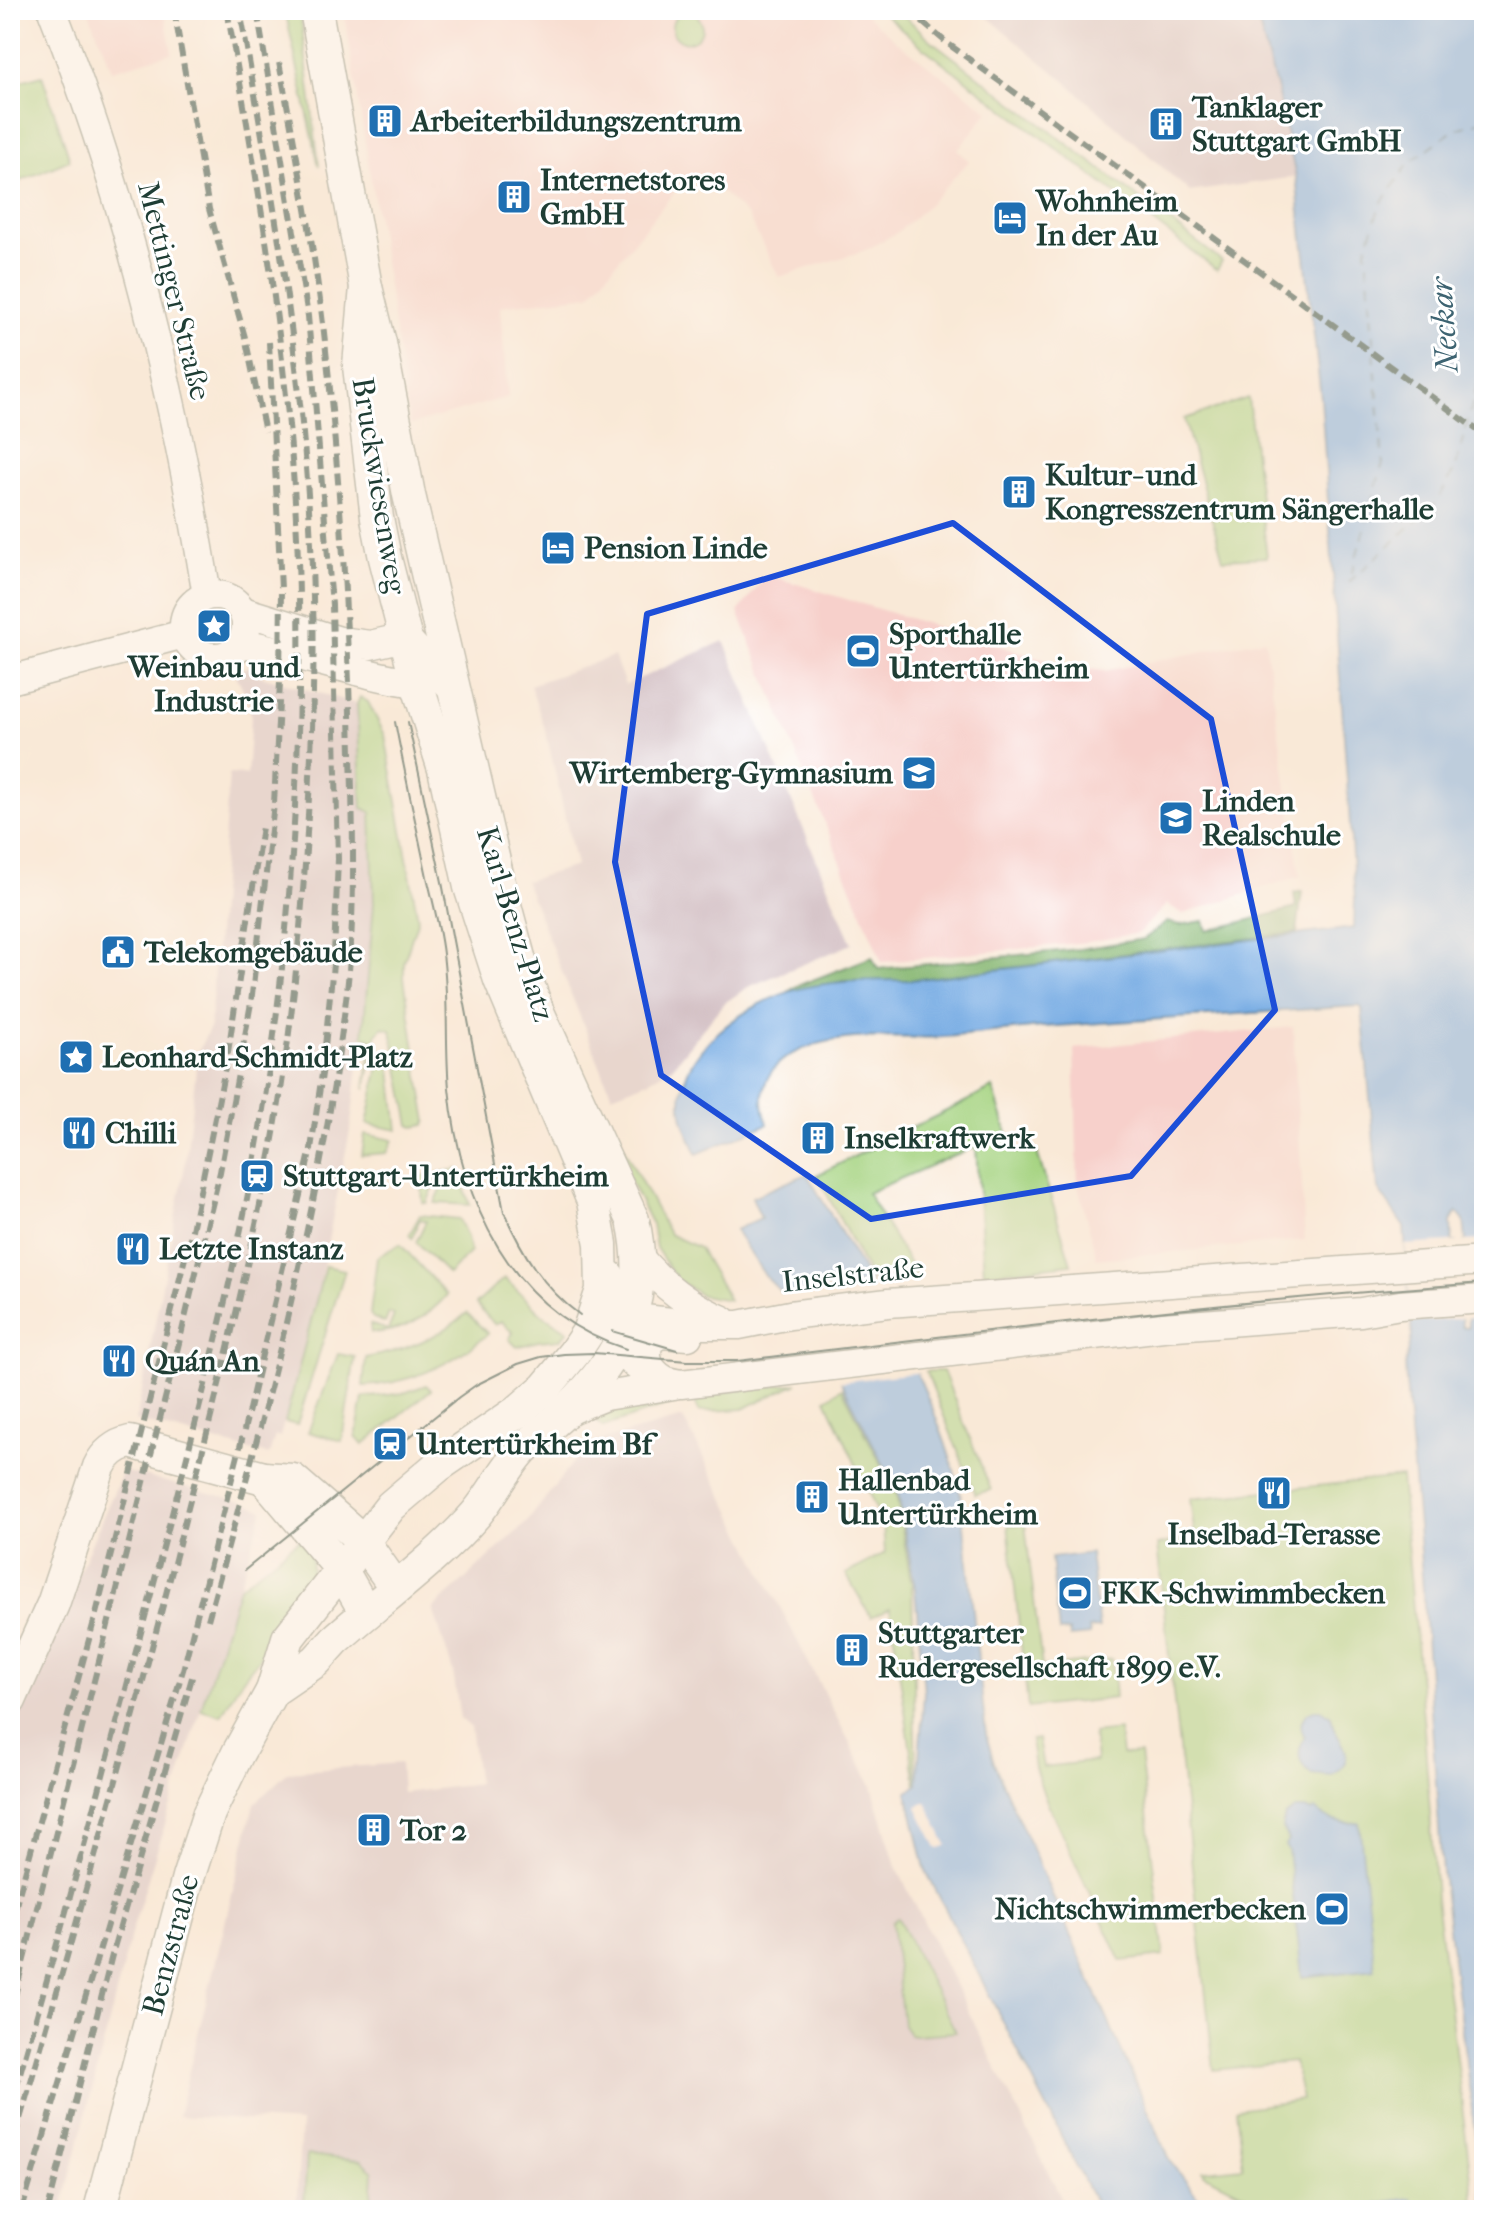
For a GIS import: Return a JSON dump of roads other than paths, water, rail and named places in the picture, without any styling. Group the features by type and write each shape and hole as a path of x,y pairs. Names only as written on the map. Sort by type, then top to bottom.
{"main road":[{"name":"Bruckwiesenweg","path":"316,10 366,287 409,495 428,659"},
{"name":"Bruckwiesenweg","path":"366,287 359,366 377,518 405,637 428,659"},
{"name":"Karl-Benz-Platz","path":"396,1588 474,1517 521,1452 566,1411 597,1377 638,1290 639,1257 633,1220 529,990 499,883 452,688 428,659"},
{"name":"Karl-Benz-Platz","path":"363,1541 391,1506 438,1466 533,1399 574,1353 588,1332 603,1278 596,1214 500,980 470,887 444,769 428,659"},
{"path":"574,1353 595,1335 621,1331"},
{"path":"10,1700 53,1604 99,1467 109,1453 130,1442 264,1478 293,1480 363,1541 396,1588"},
{"path":"264,1478 341,1569 366,1613"},
{"name":"Benzstraße","path":"100,2210 188,1878 209,1813 272,1691 288,1638 363,1541"},
{"name":"Benzstraße","path":"272,1691 316,1661 396,1588"}],"street":[{"name":"Mettinger Straße","path":"52,10 99,140 156,333 207,595"},
{"path":"221,594 234,600 243,611 246,622 241,643 229,654 207,656 195,650 184,634 183,624 190,606 207,595 221,594"},
{"path":"243,611 340,641 370,645 405,637"},
{"path":"10,680 184,634"},
{"path":"241,643 283,650 371,676 428,659"},
{"path":"601,1244 621,1331 642,1371 676,1383"},
{"path":"639,1257 669,1289 691,1304 707,1314 739,1325"},
{"name":"Inselstraße","path":"621,1331 644,1319 699,1325 739,1325 790,1315 888,1303 1484,1261"},
{"path":"1063,1340 1084,1320 1089,1309 1085,1291"},
{"path":"566,1411 605,1396 676,1383 1163,1327 1484,1299"},
{"path":"676,1383 655,1374 648,1362 647,1347 653,1337 661,1334 707,1336 739,1325"}],"water":[{"name":"Neckar","path":"1255,10 1484,10 1484,2205 1442,1873 1405,1365 1412,1336 1404,1227 1378,1189 1362,1008 1042,1027 944,1037 830,1041 794,1053 770,1074 763,1092 768,1124 697,1154 681,1108 685,1079 709,1041 748,1011 791,991 837,983 911,980 1354,928 1355,899 1321,398 1296,177","holes":["1457,1212 1464,1221 1466,1241 1463,1242 1468,1327 1462,1327 1456,1242 1452,1242 1451,1222"]},
{"path":"807,1174 896,1330 916,1370 949,1453 961,1496 986,1735 995,1766 1170,2160 1207,2210 1099,2210 925,1869 907,1792 917,1785 924,1692 915,1589 898,1493 843,1385 782,1293 766,1277 735,1230 761,1218 752,1197"},
{"name":"FKK-Schwimmbecken","path":"1090,1553 1099,1628 1089,1629 1090,1635 1070,1637 1069,1631 1059,1632 1051,1558"},
{"path":"1314,1710 1331,1716 1345,1751 1342,1767 1330,1776 1311,1774 1300,1757 1300,1747 1305,1737 1302,1721 1306,1714"},
{"name":"Nichtschwimmerbecken","path":"1295,1809 1312,1812 1315,1809 1330,1820 1341,1823 1359,1822 1375,1969 1302,1977 1288,1850 1285,1846 1289,1841 1282,1828 1285,1816"},
{"path":"1411,2198 1413,2210 1349,2208"}],"tram line":[{"path":"395,722 442,944 449,1088 455,1130 479,1210 498,1247 522,1280 551,1308 586,1332 626,1349"},
{"path":"408,722 442,882 504,1212 535,1269 555,1293 580,1315"},
{"path":"245,1570 459,1397 518,1364 541,1357 594,1353 687,1361 737,1361 1203,1307 1484,1283"},
{"path":"612,1331 677,1350"}],"railway":[{"path":"174,10 209,209 246,341 265,432"},
{"path":"10,2107 95,1804 209,1367 244,1214 280,984 294,829 297,751 299,595 296,521 275,301 227,10"},
{"path":"10,2153 113,1790 211,1416 270,1155 292,1003 306,850 312,724 310,523 288,302 240,10"},
{"path":"22,2210 183,1670 311,1149 323,1067 334,954 338,859 332,605 308,316 257,10"},
{"path":"908,10 947,43 1484,435"},
{"path":"208,1620 290,1308 307,1229 336,1071 352,922 353,817 348,664 333,421 314,257 278,57"},
{"path":"10,2015 220,1172 251,1003 274,804 280,682 281,589 269,342"},
{"path":"10,1927 96,1614 192,1230 227,1059 262,827"},
{"path":"48,2210 113,1951 193,1674"},
{"path":"10,2180 18,2144"}],"place":[{"name":"Arbeiterbildungszentrum","path":"385,121"},
{"name":"Tanklager Stuttgart GmbH","path":"1166,124"},
{"name":"Internetstores GmbH","path":"514,197"},
{"name":"Wohnheim In der Au","path":"1010,218"},
{"name":"Kultur- und Kongresszentrum Sängerhalle","path":"1019,492"},
{"name":"Pension Linde","path":"558,548"},
{"name":"Weinbau und Industrie","path":"214,626"},
{"name":"Sporthalle Untertürkheim","path":"863,651"},
{"name":"Wirtemberg-Gymnasium","path":"919,773"},
{"name":"Linden Realschule","path":"1176,818"},
{"name":"Telekomgebäude","path":"118,952"},
{"name":"Leonhard-Schmidt-Platz","path":"76,1057"},
{"name":"Chilli","path":"79,1133"},
{"name":"Inselkraftwerk","path":"818,1138"},
{"name":"Stuttgart-Untertürkheim","path":"257,1176"},
{"name":"Letzte Instanz","path":"133,1249"},
{"name":"Quán An","path":"119,1361"},
{"name":"Untertürkheim Bf","path":"390,1444"},
{"name":"Inselbad-Terasse","path":"1274,1493"},
{"name":"Hallenbad Untertürkheim","path":"812,1497"},
{"name":"FKK-Schwimmbecken","path":"1075,1593"},
{"name":"Stuttgarter Rudergesellschaft 1899 e.V.","path":"852,1650"},
{"name":"Tor 2","path":"374,1830"},
{"name":"Nichtschwimmerbecken","path":"1332,1909"}]}
